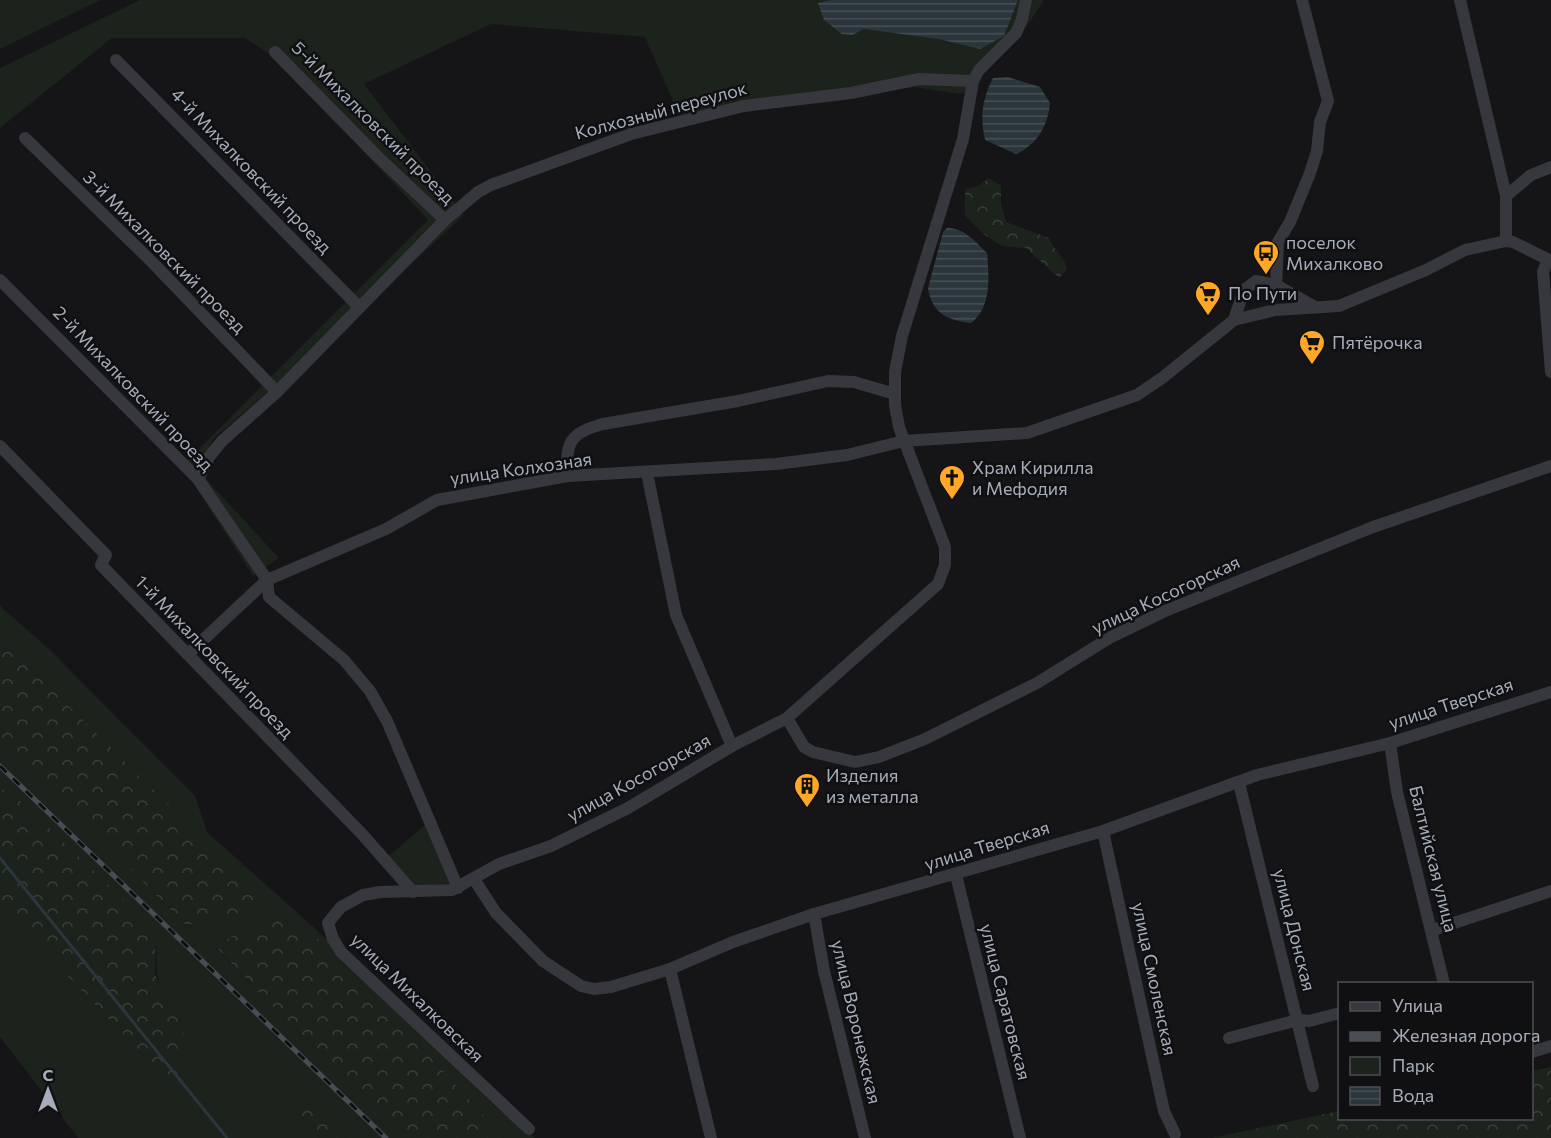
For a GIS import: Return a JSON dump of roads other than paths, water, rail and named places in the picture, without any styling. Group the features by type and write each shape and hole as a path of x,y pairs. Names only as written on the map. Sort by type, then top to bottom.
{"street":[{"path":"974,81 979,70 1016,33 1026,0"},
{"path":"1277,282 1278,242 1290,222 1310,173 1317,151 1320,122 1328,101 1302,0"},
{"path":"1460,0 1506,196 1506,241"},
{"name":"5-й Михалковский проезд","path":"275,52 378,157 445,220"},
{"name":"4-й Михалковский проезд","path":"117,60 359,307"},
{"name":"Колхозный переулок","path":"198,479 209,457 222,441 277,392 445,220 490,184 585,148 676,122 764,102 848,94 919,79 974,81"},
{"name":"улица Косогорская","path":"474,879 499,864 560,842 628,808 732,746 787,718 935,587 945,565 943,534 904,441 897,418 895,372 902,336 963,139 974,81"},
{"name":"3-й Михалковский проезд","path":"25,138 153,263 277,392"},
{"path":"1506,196 1531,175 1551,167"},
{"path":"1319,309 1277,282 1245,282 1234,320 1275,310 1319,309 1349,303 1426,270 1465,250 1506,241 1513,242 1549,261 1543,272 1551,372"},
{"name":"2-й Михалковский проезд","path":"0,280 198,479 267,580 269,597 344,660 370,691 387,722 458,888"},
{"name":"улица Колхозная","path":"188,654 267,580 386,529 437,500 568,476 720,469 838,456 904,441 1027,433 1137,394 1162,378 1234,320"},
{"path":"568,476 566,462 572,438 582,430 603,423 738,401 822,381 854,382 895,394"},
{"name":"1-й Михалковский проезд","path":"0,446 106,555 101,566 362,834 413,892"},
{"name":"улица Косогорская","path":"787,718 804,747 813,752 855,762 879,757 925,739 1037,683 1111,637 1165,611 1373,527 1551,466"},
{"path":"647,473 676,615 732,746"},
{"name":"улица Тверская","path":"474,879 488,903 529,948 559,973 576,983 591,988 611,987 670,969 734,942 814,914 1103,831 1257,775 1390,743 1551,692"},
{"name":"Балтийская улица","path":"1390,743 1397,792 1433,930 1444,982"},
{"name":"улица Донская","path":"1239,783 1313,1086"},
{"name":"улица Смоленская","path":"1103,831 1164,1111 1175,1134"},
{"name":"улица Саратовская","path":"956,875 1020,1138"},
{"name":"улица Михалковская","path":"474,879 458,888 446,891 374,892 351,900 338,909 328,923 333,939 341,952 529,1129"},
{"path":"1433,930 1551,891"},
{"name":"улица Воронежская","path":"814,914 824,971 865,1138"},
{"path":"670,969 711,1138"},
{"path":"1229,1038 1298,1020 1309,1021 1338,1014"},
{"path":"1533,1052 1551,1047"}],"water":[{"path":"831,0 1018,0 1004,36 980,49 939,39 864,29 852,35 842,34 824,20 818,3"},
{"path":"1008,77 1040,87 1050,103 1047,119 1040,133 1030,145 1016,154 985,140 983,124 984,101 993,78"},
{"path":"947,228 964,233 987,253 988,291 986,300 983,309 971,323 955,320 942,314 930,297 928,288 943,232"}],"waterway":[{"path":"0,858 227,1138"}],"railway":[{"path":"0,766 386,1138"}],"place":[{"name":"поселок Михалково","path":"1266,276"},
{"name":"По Пути","path":"1208,317"},
{"name":"Пятёрочка","path":"1312,366"},
{"name":"Храм Кирилла и Мефодия","path":"952,501"},
{"name":"Изделия из металла","path":"807,809"}]}
